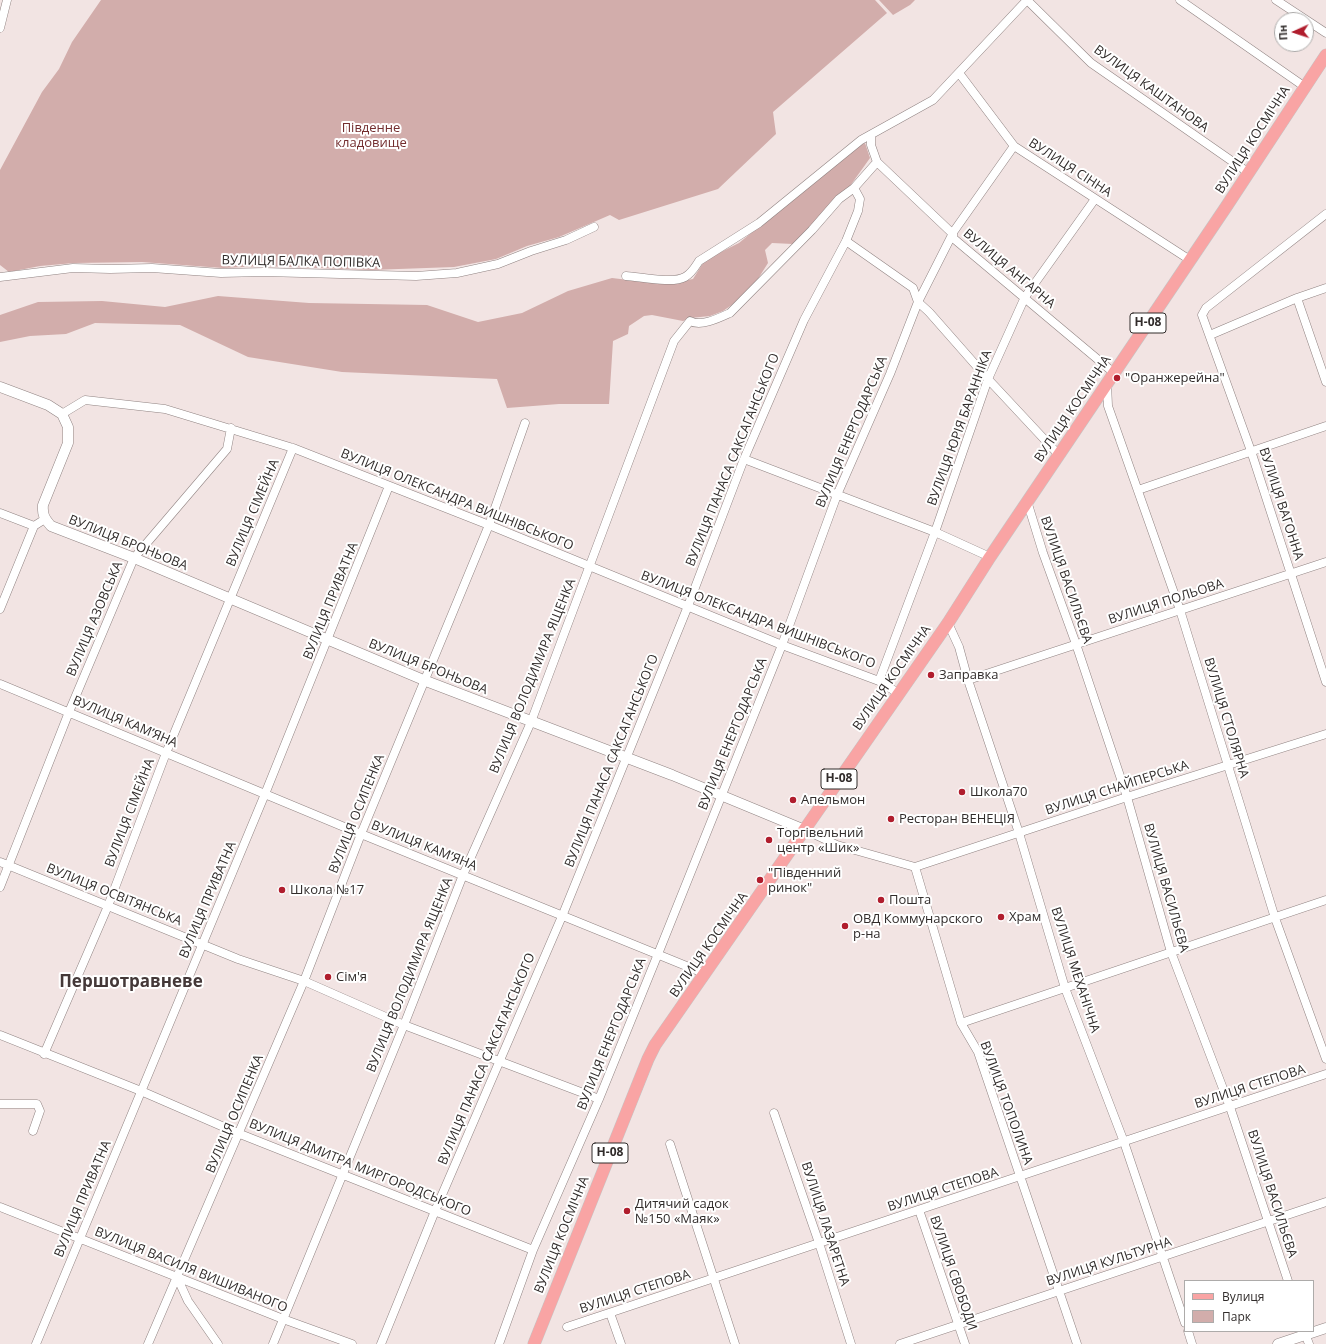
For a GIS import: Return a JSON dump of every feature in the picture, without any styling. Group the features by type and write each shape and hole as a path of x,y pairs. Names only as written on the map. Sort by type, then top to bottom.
{"main road":[{"name":"ВУЛИЦЯ КОСМІЧНА","path":"534,1344 648,1059 666,1030 898,693 948,623 1058,454 1324,61"}],"street":[{"path":"0,28 7,0"},
{"path":"626,276 672,280 684,278 693,271 699,261 759,223 861,140 871,136 933,100 1027,0"},
{"name":"ВУЛИЦЯ КАШТАНОВА","path":"1027,0 1091,63 1249,172"},
{"path":"1180,0 1305,88"},
{"path":"1276,0 1326,33"},
{"name":"ВУЛИЦЯ СІННА","path":"959,72 1014,146 1190,260"},
{"path":"871,136 871,145 877,162"},
{"name":"ВУЛИЦЯ ЕНЕРГОДАРСЬКА","path":"499,1344 533,1250 599,1099 658,954 782,644 837,495 890,374 918,302 953,234 1014,146"},
{"name":"ВУЛИЦЯ ВОЛОДИМИРА ЯЩЕНКА","path":"273,1344 404,1025 463,875 531,722 674,341 690,321 697,324 720,318 730,312 812,230 839,198 854,188 877,162"},
{"name":"ВУЛИЦЯ АНГАРНА","path":"877,162 953,234 953,238 1025,297 1110,378"},
{"name":"ВУЛИЦЯ ПАНАСА САКСАГАНСЬКОГО","path":"381,1344 563,914 688,606 744,459 804,320 846,240 858,210 860,199 854,188"},
{"name":"ВУЛИЦЯ ЮРІЯ БАРАННІКА","path":"879,681 935,532 988,379 1025,297 1095,199"},
{"name":"ВУЛИЦЯ ВАГОННА","path":"1326,214 1203,311 1202,315 1251,451 1326,682"},
{"name":"ВУЛИЦЯ БАЛКА ПОПІВКА","path":"0,277 73,268 152,268 221,273 264,272 416,276 457,273 498,264 531,251 566,240 594,227"},
{"path":"846,240 913,288 918,302 929,312 988,379 1058,454"},
{"path":"1210,336 1297,298 1326,288"},
{"path":"1297,298 1326,382"},
{"name":"ВУЛИЦЯ СТОЛЯРНА","path":"1110,378 1108,406 1180,610 1275,918 1326,1059"},
{"path":"0,386 48,405 62,414 68,427 68,443 43,505 42,512 45,519 34,526 2,594 0,609"},
{"name":"ВУЛИЦЯ ОЛЕКСАНДРА ВИШНІВСЬКОГО","path":"62,414 85,400 165,409 293,448 489,525 782,644 879,681 898,693"},
{"name":"ВУЛИЦЯ ОСИПЕНКА","path":"148,1344 240,1134 304,982 361,834 426,681 489,525 525,422"},
{"path":"1138,490 1326,426"},
{"name":"ВУЛИЦЯ АЗОВСЬКА","path":"0,887 69,712 134,558 227,449 230,428"},
{"name":"ВУЛИЦЯ СІМЕЙНА","path":"44,1054 108,906 166,753 293,448"},
{"path":"744,459 935,532 990,557"},
{"name":"ВУЛИЦЯ ПРИВАТНА","path":"36,1344 266,794 389,486"},
{"name":"ВУЛИЦЯ ВАСИЛЬЄВА","path":"1027,501 1043,553 1076,644 1127,797 1172,952 1230,1107 1288,1280"},
{"path":"0,514 34,526"},
{"name":"ВУЛИЦЯ БРОНЬОВА","path":"45,519 51,526 134,558 426,681 722,794 805,830"},
{"name":"ВУЛИЦЯ ПОЛЬОВА","path":"968,680 1326,562"},
{"name":"ВУЛИЦЯ МЕХАНІЧНА","path":"948,623 959,647 968,680 1019,833 1065,988 1124,1142 1184,1320"},
{"name":"ВУЛИЦЯ КАМ’ЯНА","path":"0,684 361,834 563,914 706,974"},
{"name":"ВУЛИЦЯ СНАЙПЕРСЬКА","path":"915,867 1127,797 1326,734"},
{"path":"805,830 844,848 915,867"},
{"name":"ВУЛИЦЯ ОСВІТЯНСЬКА","path":"0,862 238,959 304,982 404,1025 599,1099"},
{"name":"ВУЛИЦЯ ТОПОЛИНА","path":"915,867 961,1023 978,1052 1076,1344"},
{"path":"961,1023 1326,900"},
{"name":"ВУЛИЦЯ ДМИТРА МИРГОРОДСЬКОГО","path":"0,1035 44,1054 142,1091 240,1134 533,1250"},
{"name":"ВУЛИЦЯ СТЕПОВА","path":"567,1327 1326,1074"},
{"path":"0,1104 37,1104 40,1107 40,1111 33,1131"},
{"name":"ВУЛИЦЯ ЛАЗАРЕТНА","path":"774,1113 819,1243 851,1344"},
{"path":"670,1144 735,1344"},
{"name":"ВУЛИЦЯ КУЛЬТУРНА","path":"900,1344 1326,1202"},
{"name":"ВУЛИЦЯ ВАСИЛЯ ВИШИВАНОГО","path":"0,1206 283,1319 352,1344"},
{"name":"ВУЛИЦЯ СВОБОДИ","path":"919,1210 964,1344"},
{"path":"177,1277 188,1301 218,1344"},
{"path":"610,1313 621,1344"},
{"path":"1278,1344 1306,1337 1326,1328"},
{"path":"1188,1332 1192,1344"}],"green space":[{"name":"Південне кладовище","path":"101,0 875,0 887,13 773,112 776,134 718,189 619,220 610,215 559,237 527,246 496,259 454,267 371,270 263,266 223,268 142,262 74,263 40,266 9,272 0,265 0,170 42,92 59,69 72,42"},
{"path":"879,0 915,0 910,5 893,15"},
{"path":"865,143 870,158 850,186 793,244 772,243 765,250 768,263 756,282 736,302 723,311 710,316 690,318 683,321 652,315 644,316 629,326 628,334 613,341 609,404 559,404 507,408 497,379 342,372 248,357 180,325 95,323 66,334 30,336 0,342 0,315 38,302 102,301 165,307 218,296 309,303 427,305 478,322 522,313 568,291 612,278 645,282 677,282 693,279 705,260 739,243 854,148"}],"place":[{"name":"\"Оранжерейна\"","path":"1117,378"},
{"name":"Заправка","path":"931,675"},
{"name":"Школа70","path":"962,792"},
{"name":"Апельмон","path":"793,800"},
{"name":"Ресторан ВЕНЕЦІЯ","path":"891,819"},
{"name":"Торгівельний центр «Шик»","path":"769,840"},
{"name":"\"Південний ринок\"","path":"760,880"},
{"name":"Школа №17","path":"282,890"},
{"name":"Пошта","path":"881,900"},
{"name":"Храм","path":"1001,917"},
{"name":"ОВД Коммунарского р-на","path":"845,926"},
{"name":"Сім'я","path":"328,977"},
{"name":"Дитячий садок №150 «Маяк»","path":"627,1211"}],"district":[{"name":"Першотравневе","path":"131,982"}]}
